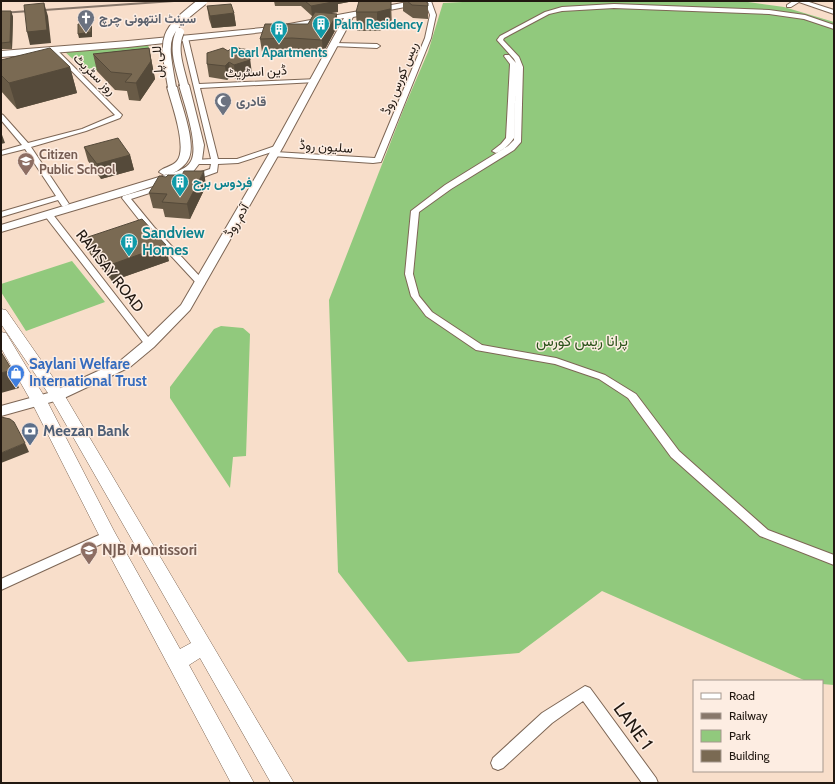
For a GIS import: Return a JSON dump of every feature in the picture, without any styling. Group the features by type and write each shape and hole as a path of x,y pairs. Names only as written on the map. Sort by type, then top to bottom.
{"main road":[{"path":"1,313 15,336 56,393 283,783"},
{"path":"1,336 37,398 108,536 243,783"},
{"path":"176,662 203,646"}],"street":[{"name":"للی پل","path":"63,200 168,171 181,162 185,153 185,143 172,87 167,51 169,34 175,26 203,1"},
{"name":"للی پل","path":"196,162 199,145 176,46 177,36 185,26 214,1"},
{"path":"1,54 273,29 428,1"},
{"name":"ریس کورس روڈ","path":"376,160 378,160 393,125 428,38 433,15 428,1"},
{"path":"789,6 798,1 834,12"},
{"path":"448,187 455,179 504,146 510,138 513,64 494,41 496,37 547,9 598,4 677,6 792,12 834,23"},
{"path":"834,27 805,17 769,12 614,6 581,8 547,13 502,37 500,40 517,58 520,67 518,140 511,148 448,187 415,211 409,274 415,296 429,314 480,348 556,361 602,377 632,396 675,454 764,533 834,560"},
{"name":"آدم روڈ","path":"37,398 80,384 124,364 149,344 186,307 316,80 350,15"},
{"path":"185,38 215,162 214,170 126,198 151,229 201,283"},
{"path":"335,45 377,46"},
{"name":"روز سٹریٹ","path":"27,146 103,124 118,117 119,115 54,50"},
{"name":"ڈین اسٹریٹ","path":"197,86 316,80"},
{"path":"1,116 27,146 63,200"},
{"path":"1,153 27,146"},
{"name":"سلیون روڈ","path":"196,162 229,162 274,154 376,160"},
{"name":"سلیون روڈ","path":"251,157 274,154"},
{"path":"1,229 178,175 188,171 196,162"},
{"path":"1,215 63,200"},
{"path":"1,222 63,200"},
{"name":"RAMSAY ROAD","path":"48,214 149,344"},
{"path":"1,403 37,398"},
{"path":"1,411 37,398"},
{"path":"1,585 108,536"},
{"name":"LANE 1","path":"498,763 547,718 585,692 652,783"}],"green space":[{"name":"پرانا ریس کورس","path":"482,1 741,1 784,7 834,22 834,685 823,684 823,680 804,680 602,591 519,653 408,662 338,572 329,300 404,108 428,52 443,3"},
{"path":"148,43 151,65 86,71 64,51"},
{"path":"72,261 105,302 26,331 1,292 1,284"},
{"path":"221,326 243,328 250,334 246,456 233,457 230,488 170,398 170,387 214,329"}],"building":[{"path":"305,1 338,1 311,6"},
{"path":"359,1 391,1 391,10 356,12"},
{"path":"407,1 425,1 428,3 428,6 412,5"},
{"path":"44,3 47,30 27,32 24,5"},
{"path":"231,4 234,13 210,16 207,6"},
{"path":"1,11 11,11 10,42 1,43"},
{"path":"315,12 337,14 322,40 292,38 260,39 265,24 308,24"},
{"path":"91,23 91,32 78,34 78,24"},
{"path":"232,47 249,50 250,60 234,65 229,62 225,66 207,64 207,53 223,48 228,51"},
{"path":"50,48 70,67 9,83 1,75 1,60"},
{"path":"149,48 151,61 136,83 125,82 132,74 111,72 93,54"},
{"path":"118,138 130,155 97,164 84,147"},
{"path":"184,171 204,171 187,204 162,202 167,194 149,193 159,176 166,177 168,175 182,175"},
{"path":"142,219 166,245 107,266 85,238"},
{"path":"1,352 12,370 1,373"},
{"path":"1,417 10,419 14,422 25,443 1,453"}],"railway":[{"path":"1,13 174,1"}],"place":[{"name":"سینٹ انتھونی چرچ","path":"86,33"},
{"name":"Palm Residency","path":"321,39"},
{"name":"Pearl Apartments","path":"279,44"},
{"name":"قادری","path":"223,116"},
{"name":"Citizen Public School","path":"26,176"},
{"name":"فردوس برج","path":"180,197"},
{"name":"Sandview Homes","path":"129,257"},
{"name":"Saylani Welfare International Trust","path":"16,388"},
{"name":"Meezan Bank","path":"30,446"},
{"name":"NJB Montissori","path":"89,565"}]}
